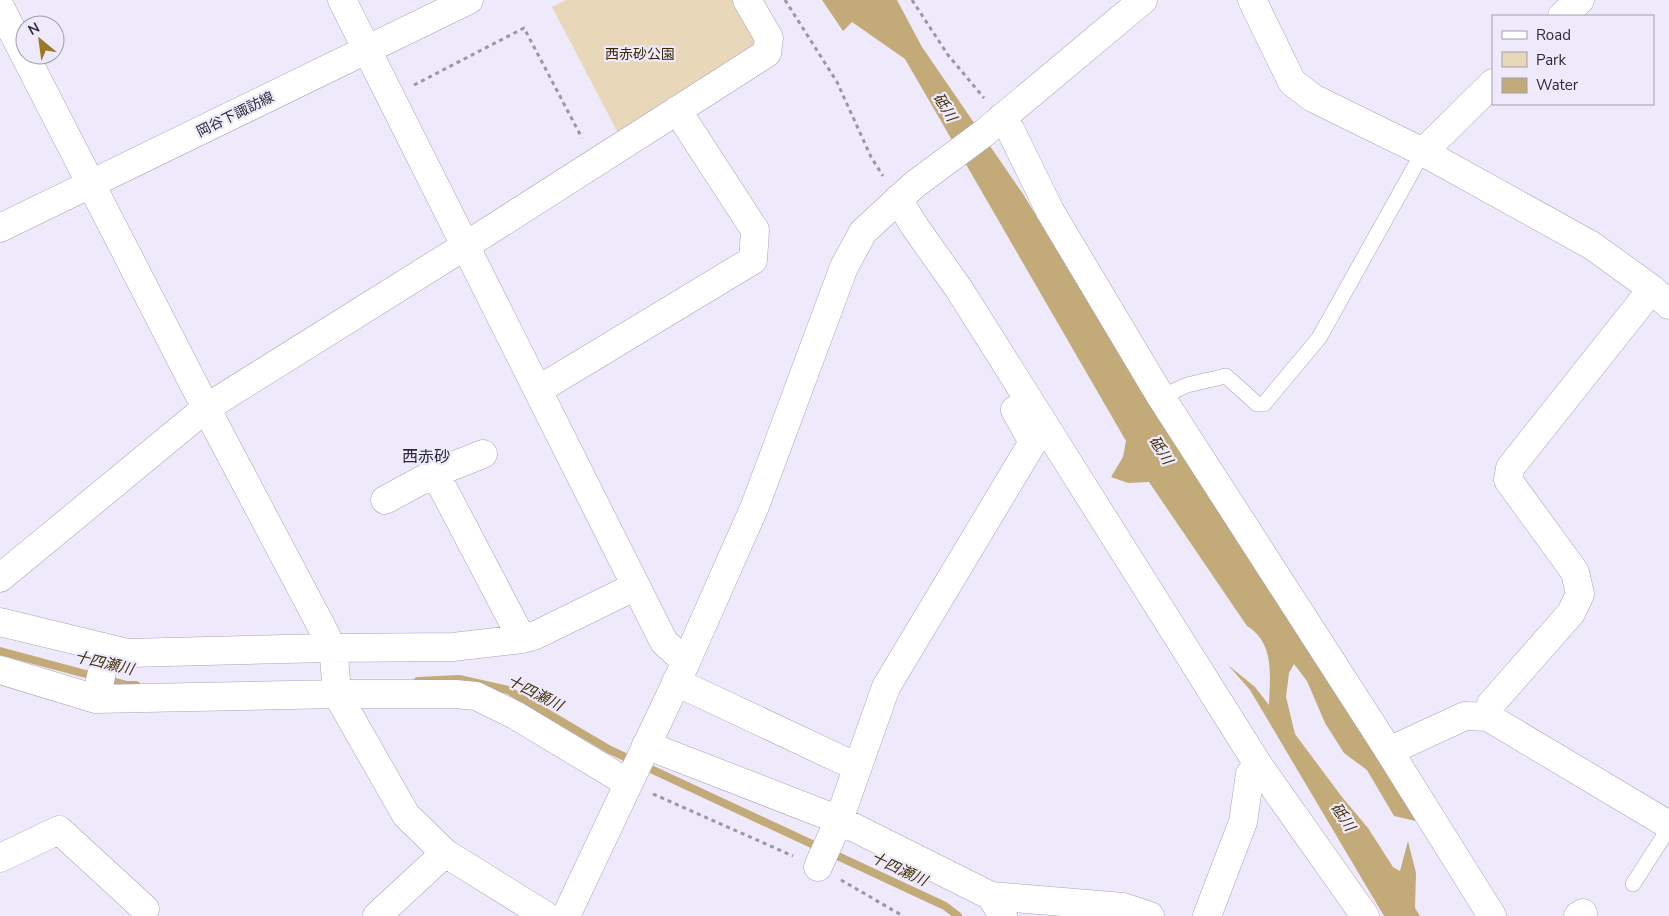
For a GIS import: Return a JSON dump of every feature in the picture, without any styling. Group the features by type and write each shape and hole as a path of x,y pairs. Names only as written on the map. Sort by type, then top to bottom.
{"street":[{"path":"342,0 664,642 681,672 858,767"},
{"name":"岡谷下諏訪線","path":"0,228 469,0"},
{"path":"0,578 206,408 465,246 767,52 769,38 747,0"},
{"path":"566,916 681,672 754,506 844,267 863,232 906,192 992,125 1143,0"},
{"path":"1252,0 1292,82 1312,98 1423,152 1591,245 1660,297 1510,468 1508,480 1575,572 1580,594 1571,613 1491,704 1488,717"},
{"path":"1563,15 1580,0"},
{"path":"0,7 206,408 326,635 331,652 336,692 406,815 445,852 546,916"},
{"path":"1423,152 1492,85"},
{"path":"538,390 753,260 755,230 677,110"},
{"path":"992,125 1011,130 1050,210 1161,396 1390,751 1492,916"},
{"path":"906,192 1008,367 1260,766 1365,916"},
{"path":"819,864 858,767 886,686 1033,442 995,376 1008,367"},
{"path":"385,500 435,474 483,454"},
{"path":"435,474 522,639"},
{"path":"0,622 107,652 331,652 453,647 522,639 536,635 636,586"},
{"path":"97,695 107,652"},
{"path":"0,670 97,695 336,692 476,696 515,715 629,780"},
{"path":"1390,751 1465,716 1488,717 1669,827"},
{"path":"645,747 837,822 997,906 1123,908 1150,916"},
{"path":"1207,916 1243,822 1250,774 1260,766"},
{"path":"0,858 59,830 146,909"},
{"path":"377,916 445,852"}],"lane":[{"path":"1161,396 1187,385 1226,376 1257,404 1264,404 1319,338 1423,152"},
{"path":"1633,884 1669,827"}],"path":[{"path":"786,0 837,82 871,157 906,192"},
{"path":"912,0 992,125"},
{"path":"407,89 524,28 595,162"},
{"path":"629,780 819,864 903,916"}],"green space":[{"name":"西赤砂公園","path":"566,0 738,0 760,40 755,48 618,133 552,7"}],"water":[{"name":"砥川","path":"822,0 897,0 922,47 1023,194 1172,438 1307,646 1416,821 1394,816 1367,770 1344,753 1325,723 1307,681 1294,664 1289,673 1286,697 1295,734 1342,797 1368,828 1393,867 1400,871 1408,841 1416,873 1415,908 1420,916 1384,916 1250,690 1228,665 1255,687 1269,705 1269,661 1262,641 1247,626 1149,482 1128,483 1111,477 1123,457 1126,441 905,59 852,22 843,31"}],"waterway":[{"name":"十四瀬川","path":"0,651 127,685 136,685"},
{"name":"十四瀬川","path":"418,681 459,679 508,690 610,750 945,906 958,916"}],"district":[{"name":"西赤砂","path":"426,456"}]}
